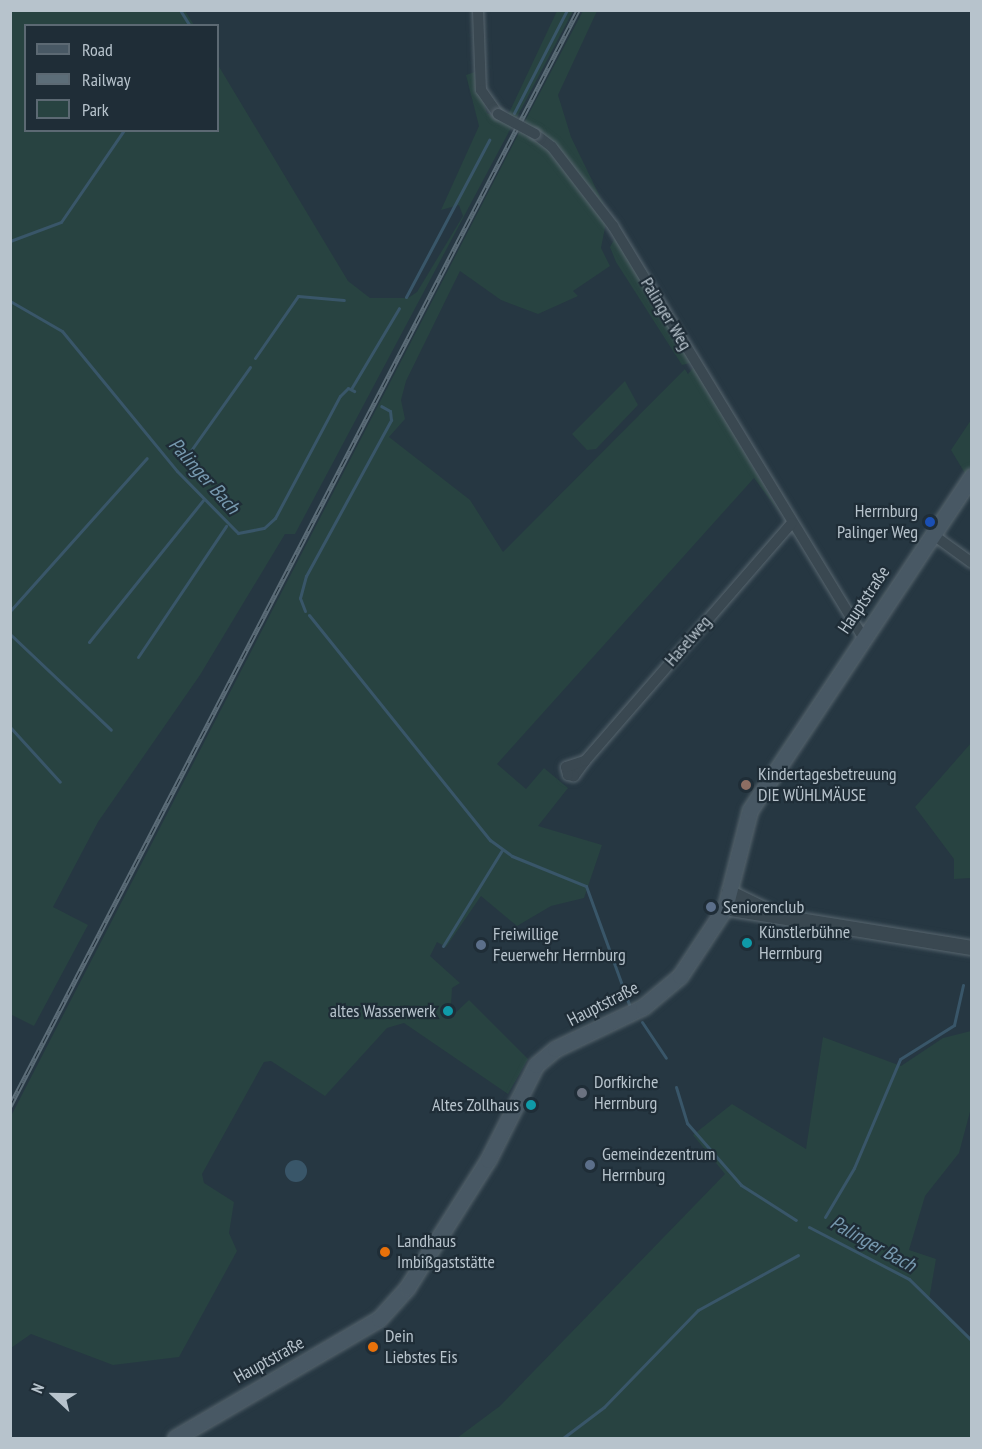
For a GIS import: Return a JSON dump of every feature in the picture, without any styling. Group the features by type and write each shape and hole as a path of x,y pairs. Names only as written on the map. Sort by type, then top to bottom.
{"main road":[{"name":"Hauptstraße","path":"175,1438 379,1319 407,1288 488,1160 536,1065 555,1049 643,1007 680,976 725,908 737,844 750,810 862,636 970,479"}],"street":[{"name":"Palinger Weg","path":"478,10 481,90 498,114 535,134 552,147 613,226 862,636"},
{"name":"Haselweg","path":"585,761 792,523"},
{"path":"932,534 972,563"},
{"path":"729,892 768,911"},
{"path":"725,908 768,911 972,948"}],"green space":[{"path":"10,11 185,11 193,24 24,24 24,132 219,132 219,67 348,281 370,298 408,298 417,292 463,216 459,205 441,210 479,126 466,75 475,72 487,113 512,126 295,534 285,534 200,675 98,822 53,907 88,925 34,1026 10,1014"},
{"path":"557,11 573,11 516,119 508,115"},
{"path":"583,11 597,11 558,95 571,137 604,205 551,140 524,123"},
{"path":"520,131 546,147 606,223 601,248 610,266 573,291 578,296 538,314 501,300 460,271 406,381 401,400 405,419 389,437 470,500 503,552 685,369 688,374 694,367 780,513 754,478 497,764 526,789 544,768 568,788 538,826 602,845 584,898 551,906 517,926 481,896 446,947 437,942 430,956 460,983 452,988 451,1005 443,1012 450,1018 469,1000 528,1059 508,1094 404,1023 387,1028 325,1096 271,1061 264,1062 202,1174 204,1183 234,1202 229,1233 237,1251 179,1357 113,1365 31,1334 11,1348 11,1116"},
{"path":"615,238 690,363 682,365 616,262 610,247"},
{"path":"625,381 638,405 596,449 587,450 572,434"},
{"path":"971,420 971,466 966,475 951,450"},
{"path":"971,743 971,878 954,879 954,859 915,807"},
{"path":"971,1031 971,1108 959,1153 925,1196 909,1250 936,1259 929,1300 971,1341 971,1438 457,1438 500,1406 725,1174 693,1135 732,1104 806,1149 823,1037 901,1066 943,1038"}],"water":[{"path":"292,1160 300,1160 307,1167 307,1175 300,1182 292,1182 285,1175 285,1167"}],"waterway":[{"path":"180,10 189,24"},
{"path":"514,113 567,10"},
{"path":"10,241 61,222 123,132"},
{"path":"406,297 489,140"},
{"path":"255,358 298,296 344,300"},
{"name":"Palinger Bach","path":"10,301 62,331 177,471 238,533 264,528 275,518 340,396 348,388 354,391"},
{"path":"351,389 399,308"},
{"path":"187,456 250,367"},
{"path":"305,611 300,598 306,576 391,420 390,411 381,406"},
{"path":"10,611 147,458"},
{"path":"89,642 203,500"},
{"path":"138,657 226,526"},
{"name":"Palinger Bach","path":"309,615 490,840 512,856 586,886 629,1004"},
{"path":"10,634 111,730"},
{"path":"10,727 60,782"},
{"path":"443,946 502,850"},
{"path":"825,1217 854,1168 900,1059 954,1025 963,985"},
{"name":"Palinger Bach","path":"642,1022 666,1058"},
{"name":"Palinger Bach","path":"676,1087 687,1123 741,1185 796,1220"},
{"name":"Palinger Bach","path":"809,1227 909,1279 972,1341"},
{"path":"563,1438 604,1407 698,1310 798,1255"}],"railway":[{"path":"10,1106 578,10"}],"place":[{"name":"Herrnburg Palinger Weg","path":"930,522"},
{"name":"Kindertagesbetreuung DIE WÜHLMÄUSE","path":"746,785"},
{"name":"Seniorenclub","path":"711,907"},
{"name":"Künstlerbühne Herrnburg","path":"747,943"},
{"name":"Freiwillige Feuerwehr Herrnburg","path":"481,945"},
{"name":"altes Wasserwerk","path":"448,1011"},
{"name":"Dorfkirche Herrnburg","path":"582,1093"},
{"name":"Altes Zollhaus","path":"531,1105"},
{"name":"Gemeindezentrum Herrnburg","path":"590,1165"},
{"name":"Landhaus Imbißgaststätte","path":"385,1252"},
{"name":"Dein Liebstes Eis","path":"373,1347"}]}
